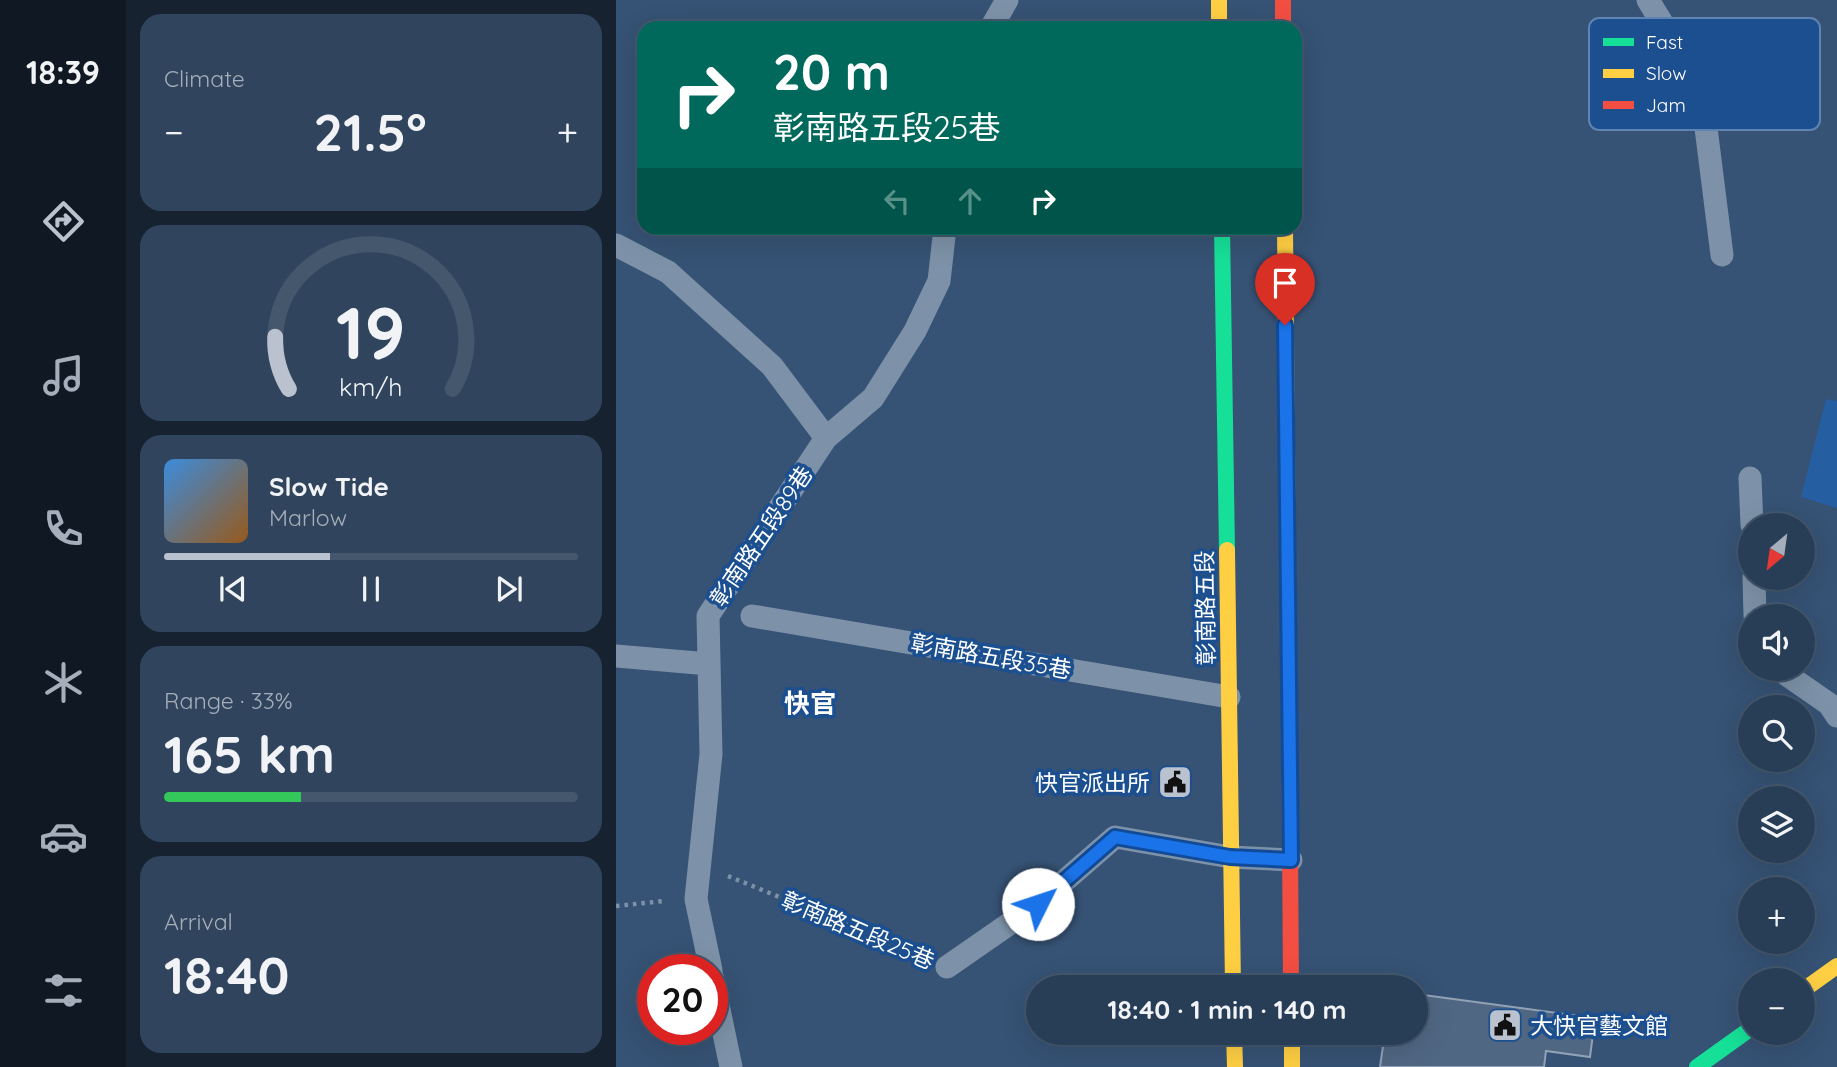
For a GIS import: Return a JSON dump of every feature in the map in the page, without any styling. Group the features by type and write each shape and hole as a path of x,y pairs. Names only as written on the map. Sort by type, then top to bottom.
{"main road":[{"path":"1219,0 1219,21"},
{"path":"1283,0 1283,21"},
{"name":"彰南路五段","path":"1222,235 1233,975"},
{"path":"1284,235 1292,975"},
{"path":"1815,982 1837,966"},
{"path":"1697,1067 1738,1038"},
{"path":"1234,1045 1235,1067"},
{"path":"1292,1045 1292,1067"}],"lane":[{"path":"995,21 1007,0"},
{"path":"1648,0 1659,18"},
{"path":"1705,130 1722,255"},
{"name":"彰南路五段89巷","path":"708,954 696,899 711,754 708,616 827,438 873,398 915,331 939,281 944,235"},
{"path":"616,245 668,272 772,366 827,438"},
{"path":"1750,478 1751,513"},
{"name":"彰南路五段35巷","path":"752,616 1229,697"},
{"path":"616,656 709,664"},
{"path":"1796,681 1829,704 1837,716"},
{"name":"彰南路五段25巷","path":"947,967 1038,904 1115,837 1230,857"},
{"path":"1230,857 1291,860"},
{"path":"726,1045 731,1067"}],"path":[{"name":"彰南路五段25巷","path":"698,863 947,967"},
{"path":"616,906 696,899"}],"shaded area":[{"path":"1826,399 1837,401 1837,508 1801,497"}],"building":[{"name":"大快官藝文館","path":"1428,996 1595,1018 1590,1057 1546,1051 1544,1067 1380,1067 1383,1045 1428,1045"}],"traffic: fast":[{"path":"1222,235 1227,550"},
{"path":"1697,1067 1738,1038"}],"traffic: slow":[{"path":"1219,0 1219,21"},
{"path":"1285,235 1288,556"},
{"path":"1227,550 1233,975"},
{"path":"1815,982 1837,966"},
{"path":"1234,1045 1235,1067"},
{"path":"1292,1045 1292,1067"}],"traffic: jam":[{"path":"1283,0 1283,21"},
{"path":"1288,556 1291,975"}],"place":[{"name":"快官派出所","path":"1175,782"},
{"name":"大快官藝文館","path":"1505,1025"}],"district":[{"name":"快官","path":"810,703"}],"route":[{"path":"1038,904 1115,837 1230,857 1291,860 1285,325"}]}
